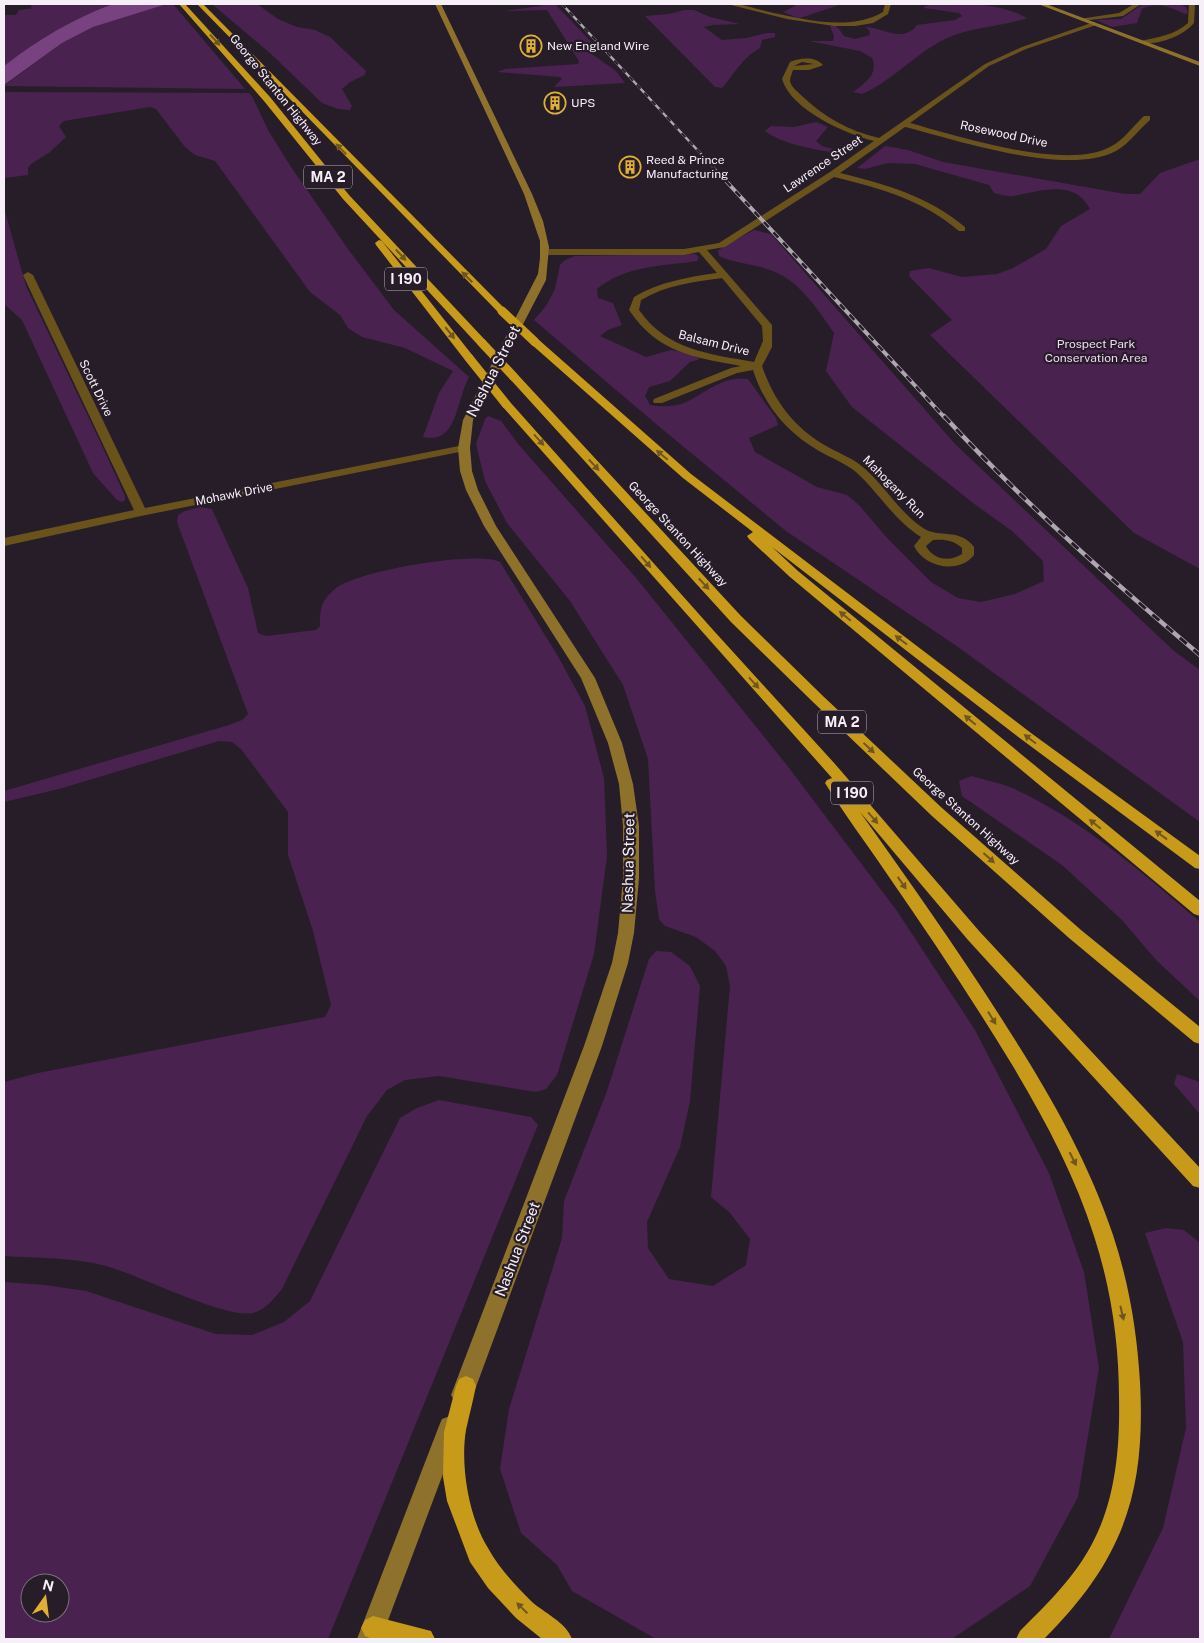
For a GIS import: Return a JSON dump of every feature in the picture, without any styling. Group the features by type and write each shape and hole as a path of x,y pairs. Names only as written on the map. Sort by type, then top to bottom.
{"highway":[{"name":"George Stanton Highway","path":"182,4 267,100 346,197 736,619 937,812 1075,934 1200,1037"},
{"name":"George Stanton Highway","path":"200,4 502,311 687,476 1026,736 1200,864"},
{"name":"I 190","path":"346,197 397,268 506,404 794,728 974,936 1200,1180"},
{"path":"687,476 794,574 1200,910"},
{"path":"794,728 959,966 1039,1092 1078,1170 1104,1236 1124,1321 1130,1377 1130,1448 1124,1482 1108,1535 1090,1569 1064,1603 1028,1639"},
{"path":"466,1386 455,1441 454,1477 462,1510 478,1554 496,1580 524,1610 560,1639"},
{"path":"371,1634 424,1639"}],"main road":[{"name":"Nashua Street","path":"371,1634 593,1046 620,963 626,933 629,896 631,826 626,784 615,743 588,678 490,526 470,484 466,471 464,448 468,420 541,280 546,252 544,237 532,204 438,4"},
{"path":"1041,4 1200,64"}],"street":[{"path":"730,4 804,21 842,24 866,22 879,18 886,13 888,4"},
{"path":"1080,19 1121,15 1138,4"},
{"path":"1191,23 1192,4"},
{"path":"1143,42 1177,33 1191,23 1200,24"},
{"name":"Lawrence Street","path":"546,252 670,252 702,250 729,241 833,174 879,140 999,58 1094,24"},
{"path":"790,68 786,79 788,86 828,122 849,132 879,140"},
{"name":"Rosewood Drive","path":"904,124 1015,151 1049,156 1077,157 1094,155 1113,149 1147,118"},
{"path":"833,174 898,192 936,210 953,220 962,229"},
{"path":"658,401 735,370 757,366 763,358 768,341 767,325 702,250"},
{"name":"Scott Drive","path":"28,275 141,512"},
{"name":"Balsam Drive","path":"725,275 694,279 648,293 637,299 634,310 649,328 669,344 700,354 757,366"},
{"name":"Mahogany Run","path":"757,366 766,392 789,424 816,446 854,465 905,522 930,537"},
{"name":"Mohawk Drive","path":"4,542 141,512 464,448"}],"green space":[{"path":"33,4 113,4 56,30 4,66 5,15 16,15 19,10 34,8 30,7"},
{"path":"167,4 173,4 245,89 4,86 62,43 93,27"},
{"path":"212,4 257,4 278,19 297,27 315,30 330,37 366,71 365,75 350,82 342,89 352,106 350,110 338,109 322,103 271,54"},
{"path":"555,4 595,46 589,52 616,71 625,83 554,87 562,79 560,77 497,72 505,69 578,64 579,61 547,10 505,11"},
{"path":"794,4 842,4 798,18 783,12 795,6"},
{"path":"934,4 982,5 1005,9 1027,18 965,32 945,39 873,89 862,94 853,92 870,78 874,69 872,58 860,51 809,41 833,41 834,36 830,26 837,27 844,36 855,39 870,35 869,30 865,27 899,34 911,31 917,25 955,20 962,16 959,13 924,8"},
{"path":"1143,4 1179,4 1186,7 1188,13 1185,14 1164,6 1153,5 1142,9 1137,23 1112,27 1096,20 1121,19"},
{"path":"684,10 694,10 710,17 740,24 704,27 722,40 746,38 767,33 775,33 775,37 762,40 760,48 743,61 722,88 715,87 645,16 669,14"},
{"path":"4,92 249,93 268,130 291,167 348,249 394,310 469,377 450,428 434,438 423,437 439,393 453,371 405,348 362,337 348,328 340,315 310,292 215,161 195,155 185,147 156,109 150,107 64,121 59,126 66,137 50,152 31,164 28,168 28,175 4,178"},
{"path":"816,122 828,127 816,141 822,146 844,152 841,154 802,146 781,140 765,131 771,126 794,127"},
{"name":"Prospect Park Conservation Area","path":"885,146 908,150 943,162 1125,194 1140,194 1160,173 1200,159 1200,569 1134,533 930,335 952,320 909,276 910,271 929,268 962,277 997,274 1013,268 1046,249 1061,226 1090,209 1083,199 1075,193 1055,189 1013,196 1003,195 994,193 989,185 915,164 888,163 865,169 857,168"},
{"path":"4,208 26,286 125,496 125,500 122,502 117,500 93,473 22,320 4,304"},
{"path":"754,230 771,234 955,444 1174,651 1200,670 1200,822 958,647 786,531 534,320 546,306 555,289 560,265 565,260 575,256 695,254 699,257 697,261 631,271 608,281 597,289 598,298 613,303 622,325 608,330 600,336 646,357 671,350 689,353 700,359 690,362 670,381 649,387 645,396 650,405 667,406 684,403 723,382 739,378 748,379 776,418 778,425 749,438 755,452 817,487 847,495 860,506 887,538 931,582 958,598 981,602 1015,594 1044,581 1043,561 1012,531 973,503 852,407 826,371 834,333 816,307 801,290 775,272 719,256 718,250"},
{"path":"488,416 501,421 519,445 637,579 786,764 897,911 975,1030 1049,1173 1084,1272 1099,1368 1078,1497 1030,1586 952,1639 656,1639 572,1591 557,1565 521,1533 500,1469 509,1409 562,1238 564,1201 607,1091 649,959 656,951 671,952 690,966 700,986 690,1101 680,1147 647,1222 648,1248 669,1279 713,1286 746,1265 750,1239 730,1213 711,1197 730,986 726,966 715,951 696,937 665,926 659,919 655,891 648,759 623,685 570,601 507,523 485,481 476,444 485,419"},
{"path":"200,507 212,509 248,588 258,633 266,636 316,630 320,626 322,605 327,597 335,589 347,582 390,569 416,564 467,559 487,559 500,562 559,658 585,706 604,778 607,856 594,954 557,1075 546,1089 536,1092 439,1076 405,1080 387,1090 367,1116 282,1289 266,1306 253,1313 240,1313 203,1303 121,1271 93,1263 55,1258 4,1256 4,1082 38,1073 325,1017 331,1005 313,931 288,855 288,812 241,749 232,742 219,741 59,789 4,802 4,791 229,725 242,720 248,714 177,522 178,515"},
{"path":"972,776 1012,788 1063,815 1110,848 1200,922 1200,1001 1156,960 1122,920 1062,865 962,796 959,781"},
{"path":"1177,1074 1200,1082 1200,1114 1174,1084"},
{"path":"439,1100 531,1117 538,1125 328,1639 4,1639 4,1282 86,1291 216,1334 252,1335 284,1322 310,1301 400,1118 417,1108"},
{"path":"1166,1228 1184,1230 1200,1243 1200,1639 1109,1639 1163,1528 1186,1428 1183,1342 1145,1233"}],"shaded area":[{"path":"113,4 167,4 93,27 62,43 4,85 4,66 17,56 70,23"}],"railway":[{"path":"562,4 727,182"},
{"path":"726,181 945,418"},
{"path":"944,416 1068,540 1200,655"}],"place":[{"name":"New England Wire","path":"531,46"},
{"name":"UPS","path":"555,103"},
{"name":"Reed & Prince Manufacturing","path":"630,167"}]}
